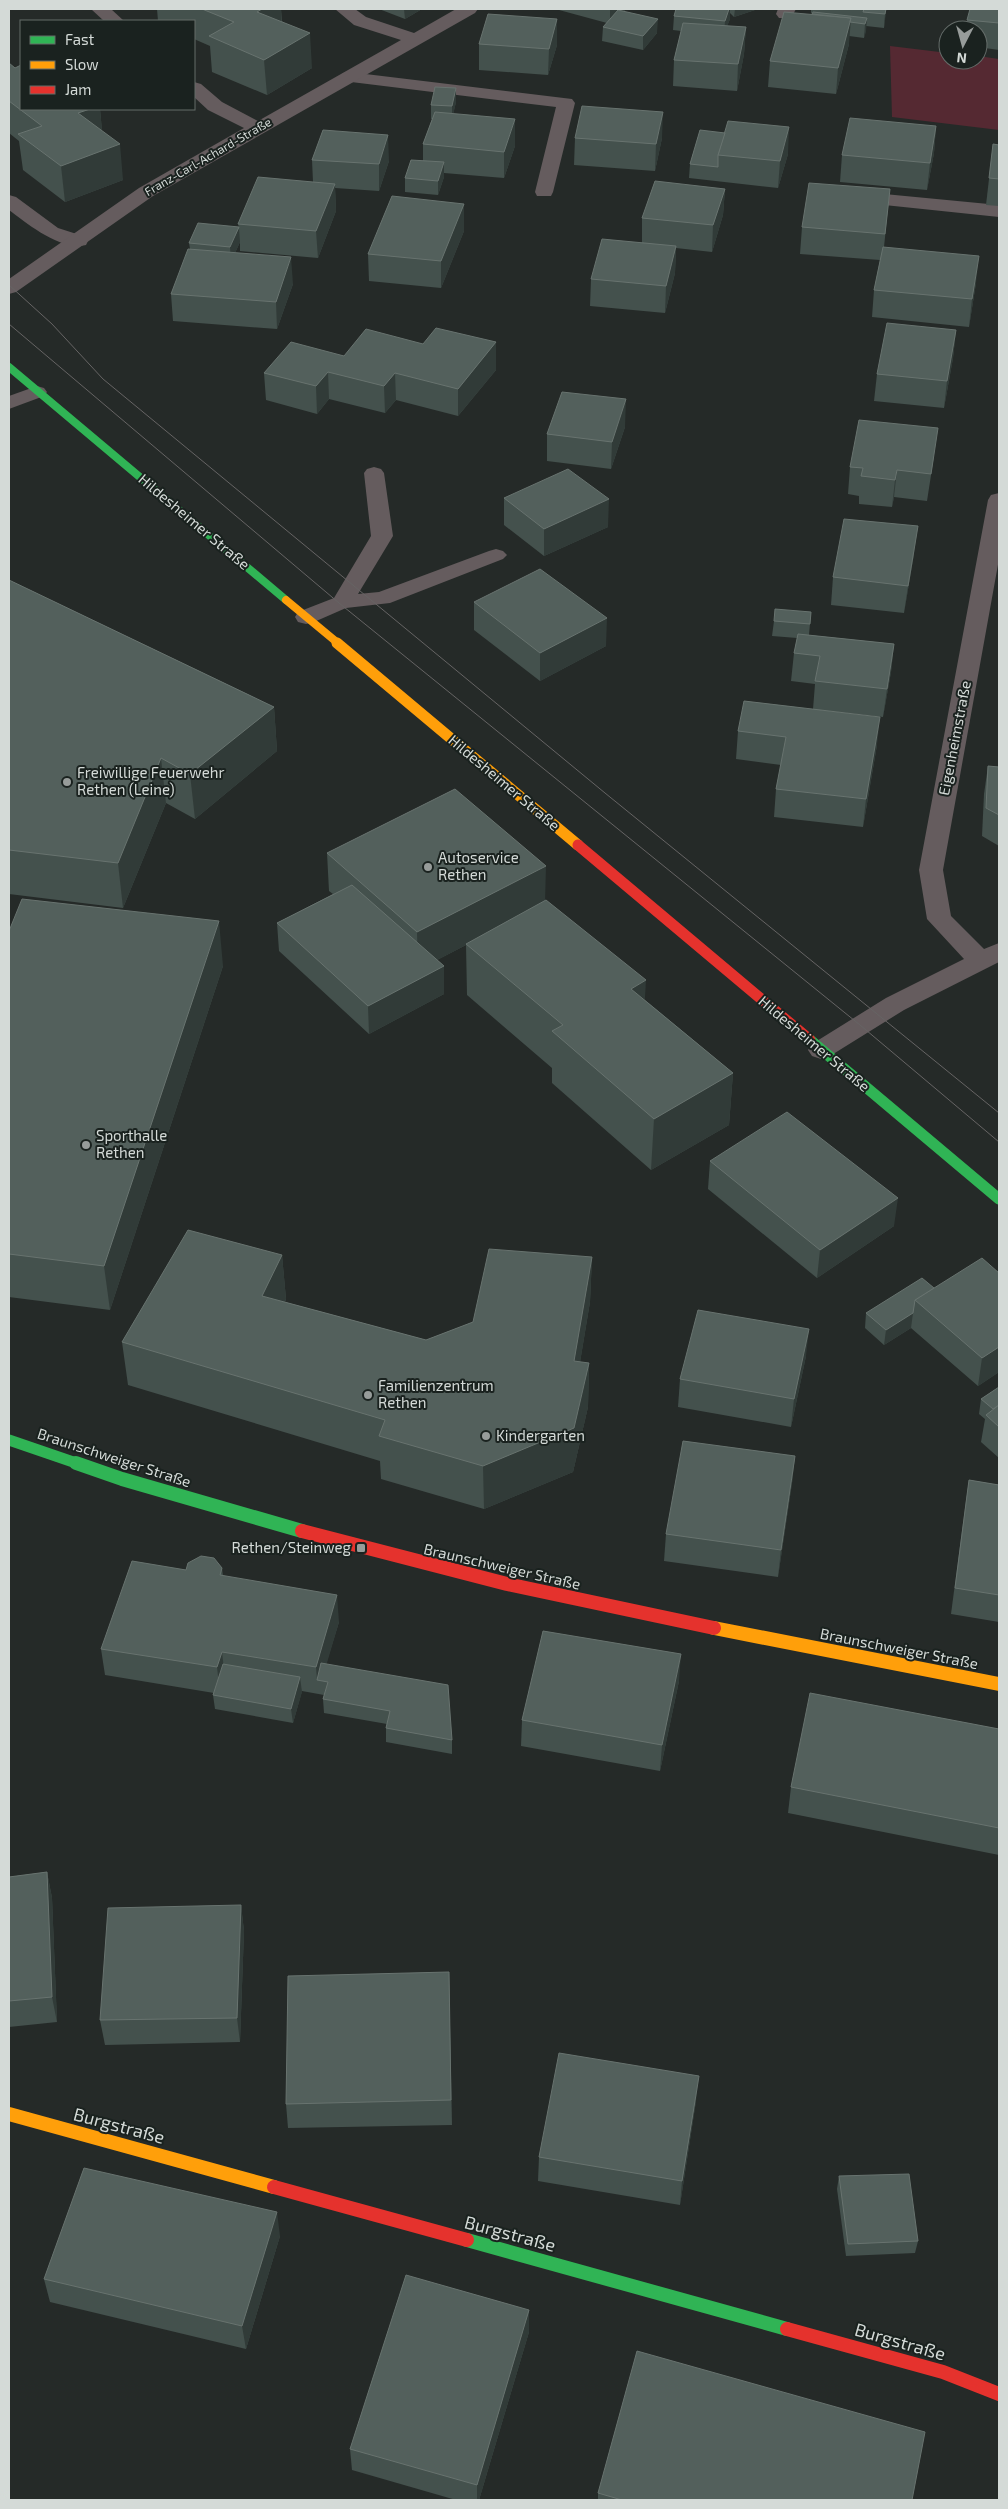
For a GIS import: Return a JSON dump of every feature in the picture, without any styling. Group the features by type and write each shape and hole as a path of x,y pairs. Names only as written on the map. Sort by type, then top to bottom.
{"street":[{"path":"100,9 114,20"},
{"path":"344,9 360,21 415,39"},
{"name":"Franz-Carl-Achard-Straße","path":"9,288 79,241 146,192 469,9"},
{"path":"195,89 215,106 258,128"},
{"name":"Hildesheimer Straße","path":"9,367 999,1199"},
{"name":"Eigenheimstraße","path":"993,956 939,919 930,870 999,500"},
{"path":"821,1050 895,1004 993,956"},
{"name":"Braunschweiger Straße","path":"9,1440 122,1479 401,1558 554,1596 999,1684"},
{"name":"Burgstraße","path":"9,2114 943,2372 999,2394"}],"lane":[{"path":"349,77 566,103 544,192"},
{"path":"844,196 999,211"},
{"path":"9,201 51,232 79,241"},
{"path":"9,403 37,392"},
{"path":"342,602 382,536 374,473"},
{"path":"306,617 342,602 382,598 496,555"}],"shaded area":[{"path":"890,46 938,52 938,70 988,70 988,57 999,59 999,130 892,117"}],"building":[{"path":"202,9 262,9 257,12 310,33 264,60 209,36 234,22"},
{"path":"676,9 729,9 725,21 674,16"},
{"path":"864,9 886,9 885,14 863,12"},
{"path":"970,9 999,9 999,23 988,22 988,20 967,20"},
{"path":"618,10 658,19 643,36 603,27"},
{"path":"784,12 851,18 838,68 770,61"},
{"path":"813,12 867,18 865,24 850,22 851,18 812,14"},
{"path":"488,14 557,19 549,49 479,44"},
{"path":"683,23 746,27 738,64 674,60"},
{"path":"9,63 15,68 20,66 20,109 9,101"},
{"path":"435,87 456,88 452,106 431,105"},
{"path":"582,106 663,112 656,144 575,138"},
{"path":"21,110 87,110 78,113 120,144 61,166 18,134 42,126"},
{"path":"435,112 515,119 504,152 423,144"},
{"path":"850,118 936,126 930,163 842,155"},
{"path":"728,121 789,127 780,161 718,155"},
{"path":"323,130 388,135 379,164 312,160"},
{"path":"700,130 725,133 718,155 718,167 690,164"},
{"path":"993,144 999,145 999,179 989,178"},
{"path":"411,160 444,162 438,181 405,178"},
{"path":"258,177 335,184 316,231 238,224"},
{"path":"655,181 725,189 713,225 642,218"},
{"path":"809,183 890,189 885,234 802,227"},
{"path":"392,196 464,204 441,261 368,254"},
{"path":"198,223 239,227 230,247 189,243"},
{"path":"602,239 676,246 666,286 591,279"},
{"path":"883,247 979,256 972,299 874,290"},
{"path":"188,249 291,257 276,302 171,294"},
{"path":"887,323 956,330 947,381 877,374"},
{"path":"436,328 496,342 458,389 395,373 384,386 328,372 316,386 264,373 291,342 344,356 366,329 423,344"},
{"path":"562,392 626,399 612,442 547,434"},
{"path":"859,420 938,428 931,474 897,470 895,480 861,476 863,468 850,467"},
{"path":"568,469 609,499 544,529 504,498"},
{"path":"844,519 918,526 908,586 833,577"},
{"path":"540,569 607,618 540,653 474,602"},
{"path":"9,580 274,707 190,774 161,758 118,863 9,850"},
{"path":"775,609 811,612 810,624 774,621"},
{"path":"798,634 894,644 887,689 815,681 820,656 794,653"},
{"path":"744,701 880,717 866,799 776,789 786,737 738,731"},
{"path":"988,766 999,767 999,815 986,808"},
{"path":"455,789 546,866 417,932 327,853"},
{"path":"352,885 444,966 368,1006 277,923"},
{"name":"Sporthalle Rethen","path":"22,899 219,921 104,1266 9,1254 9,931"},
{"path":"546,900 646,980 631,989 733,1073 654,1119 552,1031 563,1025 466,944"},
{"path":"787,1112 898,1198 820,1250 710,1161"},
{"name":"Familienzentrum Rethen","path":"188,1230 282,1255 262,1296 426,1340 473,1322 489,1249 592,1257 574,1361 589,1363 574,1428 483,1466 379,1436 385,1420 122,1342"},
{"path":"982,1258 999,1273 999,1347 982,1358 915,1300"},
{"path":"922,1278 934,1288 915,1300 913,1313 886,1330 866,1313"},
{"path":"698,1310 809,1329 794,1399 680,1379"},
{"path":"999,1387 999,1405 993,1409 981,1399"},
{"path":"999,1405 999,1427 986,1415"},
{"path":"683,1441 795,1456 781,1550 666,1534"},
{"path":"969,1480 999,1485 999,1595 955,1588"},
{"path":"201,1556 214,1558 222,1568 220,1575 337,1595 316,1667 222,1652 217,1667 101,1649 132,1561 186,1570 188,1563"},
{"path":"543,1631 681,1654 662,1745 522,1720"},
{"path":"321,1663 448,1685 452,1740 386,1728 390,1711 323,1699 328,1682 317,1680"},
{"path":"223,1664 300,1677 291,1709 213,1695"},
{"path":"810,1693 999,1729 999,1828 791,1787"},
{"path":"47,1872 52,1997 9,2001 9,1877"},
{"path":"241,1905 237,2018 100,2020 108,1908"},
{"path":"449,1972 451,2100 286,2104 288,1976"},
{"path":"559,2053 699,2076 682,2181 539,2157"},
{"path":"84,2168 277,2212 242,2326 44,2279"},
{"path":"909,2174 918,2241 848,2244 839,2176"},
{"path":"406,2275 529,2310 477,2485 350,2449"},
{"path":"637,2351 925,2432 912,2500 622,2500 598,2493"}],"tram line":[{"path":"9,285 52,324 103,379 605,793 999,1113"},
{"path":"9,324 339,603 860,1025 999,1142"}],"traffic: fast":[{"path":"9,367 286,600"},
{"path":"810,1040 999,1199"},
{"path":"9,1440 122,1479 302,1531"},
{"path":"467,2240 787,2329"}],"traffic: slow":[{"path":"286,600 578,845"},
{"path":"714,1628 999,1684"},
{"path":"9,2114 274,2187"}],"traffic: jam":[{"path":"578,845 810,1040"},
{"path":"302,1531 404,1559 507,1584 714,1628"},
{"path":"274,2187 467,2240"},
{"path":"787,2329 943,2372 999,2394"}],"place":[{"name":"Freiwillige Feuerwehr Rethen (Leine)","path":"67,782"},
{"name":"Autoservice Rethen","path":"428,867"},
{"name":"Sporthalle Rethen","path":"86,1145"},
{"name":"Familienzentrum Rethen","path":"368,1395"},
{"name":"Kindergarten","path":"486,1436"},
{"name":"Rethen/Steinweg","path":"361,1548"}]}
